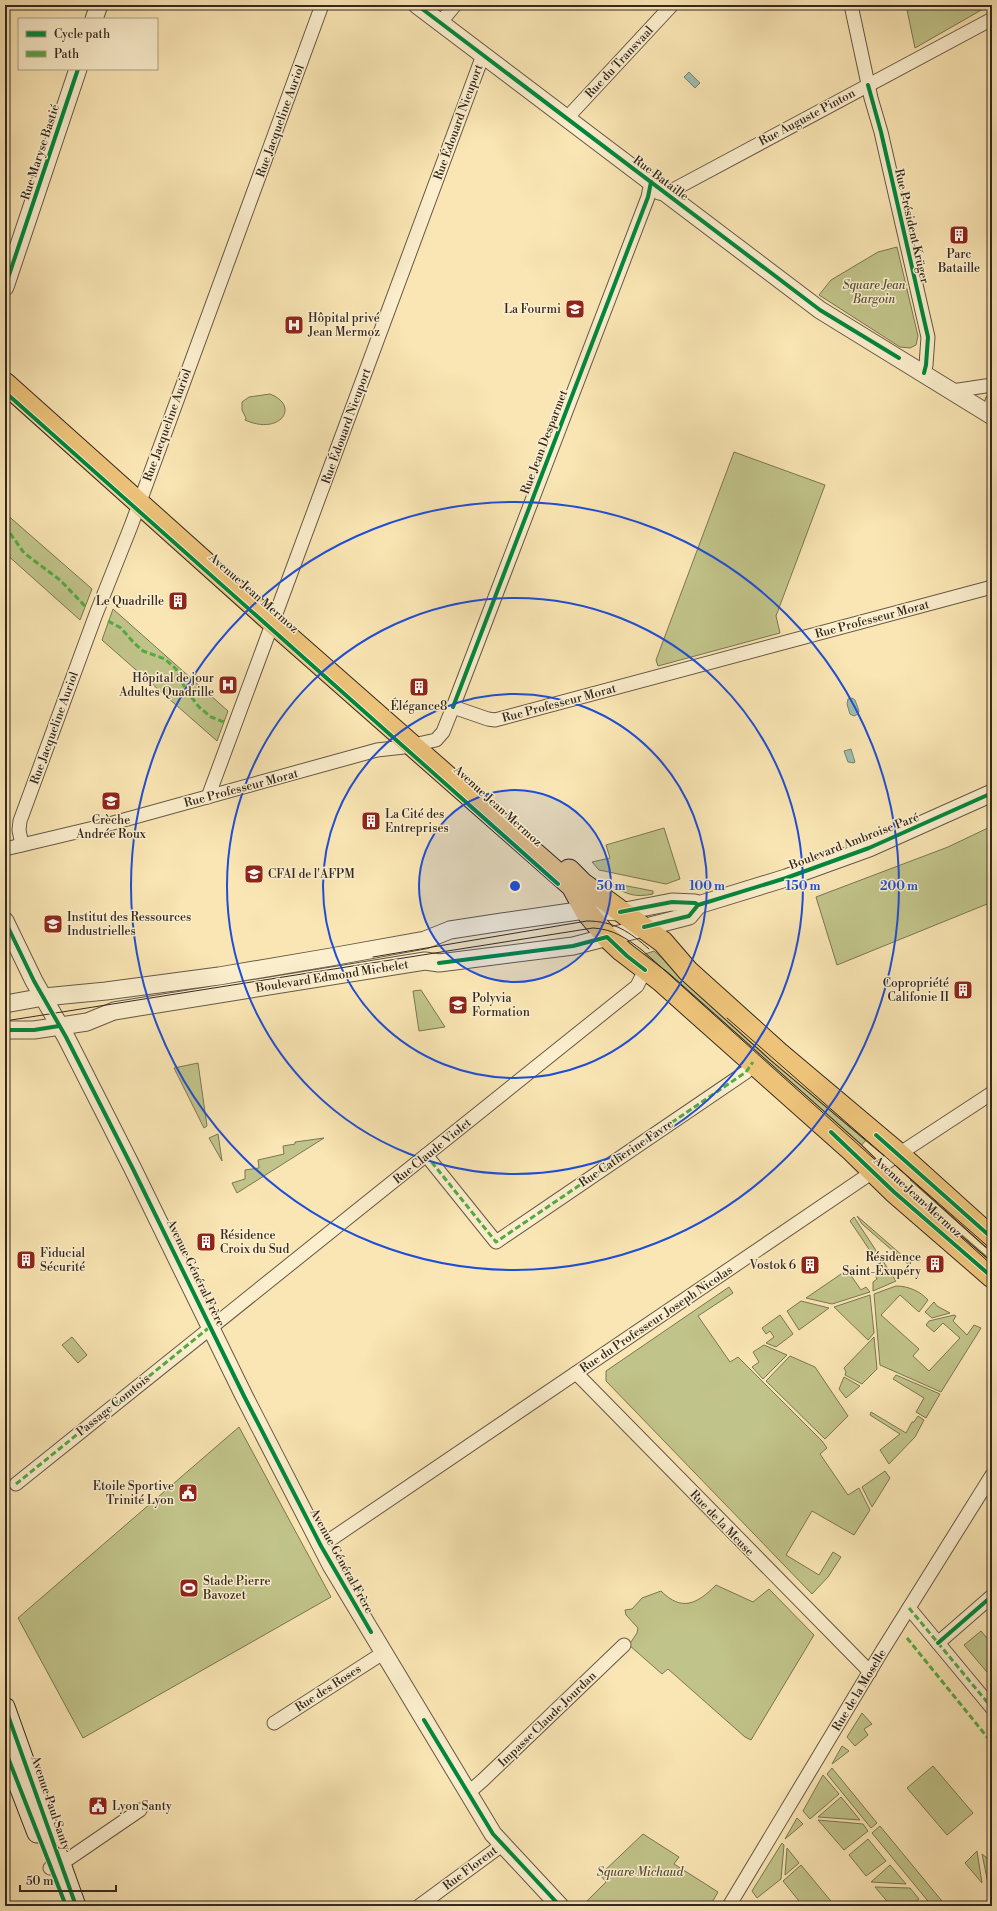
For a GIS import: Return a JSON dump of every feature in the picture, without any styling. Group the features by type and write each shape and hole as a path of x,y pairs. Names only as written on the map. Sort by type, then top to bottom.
{"main road":[{"name":"Avenue Jean Mermoz","path":"5,372 140,499"},
{"name":"Avenue Jean Mermoz","path":"5,383 140,499 418,743 572,886 584,910 607,937 627,956 661,981 754,1062 874,1171 894,1192 992,1277"},
{"name":"Avenue Jean Mermoz","path":"418,743 526,830 582,883 663,942 688,971 779,1053 899,1154 992,1238"},
{"name":"Avenue Paul Santy","path":"5,1707 11,1761 56,1866 76,1906"},
{"name":"Avenue Paul Santy","path":"56,1866 66,1906"}],"street":[{"path":"94,18 99,5"},
{"name":"Rue Jacqueline Auriol","path":"22,845 19,830 20,821 322,5"},
{"name":"Rue Bataille","path":"417,5 566,119 650,187 666,194 820,310 952,391 991,411"},
{"path":"440,23 456,5"},
{"name":"Rue du Transvaal","path":"566,119 672,5"},
{"name":"Rue Président Krüger","path":"851,5 868,85 881,132 928,337 924,373"},
{"name":"Rue Auguste Pinton","path":"666,194 992,19"},
{"name":"Rue Édouard Nieuport","path":"208,797 483,55"},
{"name":"Rue Maryse Bastié","path":"5,287 78,70"},
{"name":"Rue Jean Desparmet","path":"453,707 650,187"},
{"path":"952,391 992,385"},
{"name":"Rue Professeur Morat","path":"5,849 102,826 377,750 436,740 442,732 453,707 488,720 495,720 992,587"},
{"name":"Boulevard Ambroise Paré","path":"644,927 689,916 698,905 786,878 869,848 992,793"},
{"name":"Boulevard Ambroise Paré","path":"620,912 672,902 695,903 698,905"},
{"name":"Boulevard Edmond Michelet","path":"5,1004 44,997 106,992 219,976 425,940 450,930 584,910 620,912"},
{"name":"Avenue Général Frère","path":"5,921 34,981 60,1026 133,1169 244,1396 321,1546 383,1653 493,1834 560,1906"},
{"name":"Boulevard Edmond Michelet","path":"5,1030 34,1030 87,1022 114,1011 425,961 439,963 573,946 644,927"},
{"name":"Rue Claude Violet","path":"211,1326 637,986 645,970"},
{"name":"Rue Catherine Favre","path":"426,1155 496,1242 746,1072 754,1062"},
{"name":"Rue du Professeur Joseph Nicolas","path":"321,1546 899,1154 992,1093"},
{"name":"Passage Comtois","path":"16,1484 211,1326"},
{"name":"Rue de la Meuse","path":"576,1373 870,1672"},
{"name":"Rue de la Moselle","path":"729,1906 909,1608 992,1475"},
{"path":"938,1642 992,1596"},
{"path":"909,1608 992,1708"},
{"name":"Impasse Claude Jourdan","path":"468,1792 483,1780 624,1645"},
{"name":"Rue des Roses","path":"274,1723 383,1653"},
{"path":"56,1866 140,1810"},
{"name":"Rue Florent","path":"420,1906 502,1845"}],"green space":[{"path":"906,5 990,5 915,48"},
{"name":"Square Jean Bargoin","path":"897,247 918,336 916,345 910,348 900,347 819,295 831,280 878,252"},
{"path":"270,394 279,399 284,405 285,412 282,418 276,422 268,424 257,424 245,420 246,418 242,410 242,402 249,397"},
{"path":"734,452 825,485 776,616 780,633 658,666 656,660"},
{"path":"5,513 92,589 80,620 5,553"},
{"path":"113,609 228,711 217,741 102,640"},
{"path":"992,826 992,902 837,965 816,897 948,847"},
{"path":"664,828 680,879 666,884 599,870 592,862 610,858 606,845"},
{"path":"612,883 653,891 653,894 641,896 631,894 610,885"},
{"path":"654,951 868,1138 858,1149 639,956"},
{"path":"421,990 445,1027 419,1031 413,991"},
{"path":"198,1063 207,1126 204,1128 174,1068"},
{"path":"218,1134 222,1161 209,1138"},
{"path":"324,1138 237,1193 232,1183 245,1179 245,1170 259,1168 258,1160 284,1154 283,1146 295,1144 295,1142"},
{"path":"911,1179 992,1246 992,1253 910,1180"},
{"path":"905,1185 992,1261 992,1269 902,1189"},
{"path":"857,1216 911,1263 909,1265 862,1224"},
{"path":"854,1217 896,1281 873,1291 873,1282 877,1279 875,1275 883,1270 850,1221"},
{"path":"847,1270 861,1290 866,1287 870,1292 832,1304 806,1298"},
{"path":"896,1286 914,1290 928,1300 919,1312 900,1295 881,1315 919,1349 913,1356 929,1371 960,1338 943,1323 934,1332 926,1325 929,1321 954,1315 956,1316 953,1321 967,1335 974,1325 981,1328 941,1392 880,1365 874,1294"},
{"path":"729,1287 733,1293 698,1316 730,1362 738,1357 822,1441 827,1448 820,1454 848,1495 859,1488 870,1510 854,1535 812,1511 786,1555 819,1575 833,1552 841,1557 828,1577 812,1594 606,1381 606,1371"},
{"path":"870,1295 874,1333 868,1340 834,1307"},
{"path":"801,1301 829,1308 799,1330 787,1311"},
{"path":"934,1302 937,1306 950,1313 932,1318 925,1312"},
{"path":"780,1315 793,1334 776,1347 766,1343 774,1337 770,1331 766,1334 762,1328"},
{"path":"72,1337 87,1355 78,1363 62,1345"},
{"path":"874,1337 877,1369 862,1384 845,1375 846,1372 844,1368"},
{"path":"764,1345 787,1355 763,1379 752,1367 759,1362 753,1352"},
{"path":"790,1356 815,1367 848,1416 825,1439 766,1381"},
{"path":"896,1375 940,1394 926,1418 916,1412 924,1398 893,1379"},
{"path":"844,1377 860,1386 846,1398 839,1389"},
{"path":"871,1412 906,1433 912,1422 914,1422 918,1416 924,1420 915,1437 889,1464 880,1450 900,1434 870,1415"},
{"name":"Stade Pierre Bavozet","path":"239,1427 331,1597 83,1738 18,1618"},
{"path":"885,1471 890,1478 872,1507 862,1487"},
{"path":"716,1585 753,1602 769,1589 814,1635 751,1740 745,1737 668,1669 662,1674 629,1645 637,1633 638,1628 626,1615 625,1610 632,1609 642,1598 661,1591 676,1602 689,1603 702,1597"},
{"path":"981,1631 992,1644 992,1678 964,1645"},
{"path":"862,1713 872,1724 864,1729 868,1735 855,1746 847,1737"},
{"path":"842,1746 849,1751 832,1764"},
{"path":"933,1766 973,1813 947,1835 907,1788"},
{"path":"832,1768 877,1823 871,1828 827,1774"},
{"path":"823,1775 839,1794 810,1819 803,1811"},
{"path":"841,1797 860,1820 818,1817"},
{"path":"797,1818 803,1824 785,1839"},
{"path":"818,1820 863,1824 868,1831 844,1850"},
{"path":"880,1826 946,1906 932,1906 872,1833"},
{"name":"Square Michaud","path":"643,1834 679,1857 674,1864 718,1892 710,1906 590,1906 586,1902 606,1882 600,1875"},
{"path":"868,1839 886,1861 866,1876 849,1855"},
{"path":"782,1843 784,1845 781,1879 757,1898 752,1891"},
{"path":"787,1848 799,1863 785,1875"},
{"path":"977,1851 982,1883 965,1863"},
{"path":"982,1854 992,1862 992,1886 989,1888"},
{"path":"801,1865 835,1906 803,1906 783,1881"},
{"path":"890,1865 906,1884 871,1882"},
{"path":"875,1887 910,1888 919,1899 909,1906 891,1906"}],"shaded area":[{"path":"689,72 700,83 695,88 684,77"},
{"path":"852,698 855,700 859,711 858,714 854,716 850,714 847,704 848,699"},
{"path":"851,749 854,763 848,762 844,751"}],"tram line":[{"path":"373,957 587,921 613,925 635,937 649,949"},
{"path":"5,1021 593,928 607,930 625,938 642,950 992,1265"},
{"path":"727,1018 992,1250"}],"marked path":[{"path":"5,526 24,553 60,580 85,606"},
{"path":"108,621 121,628 143,651 165,659 176,669 186,690 199,707 211,717 224,722"},
{"path":"426,1155 496,1242 746,1072 753,1062"},
{"path":"16,1484 211,1326"},
{"path":"909,1608 992,1708"},
{"path":"907,1638 992,1743"}],"cycle path":[{"path":"417,5 820,310 899,358"},
{"path":"5,287 78,70"},
{"path":"868,85 881,132 928,337 924,373"},
{"path":"453,707 648,197 651,182"},
{"path":"5,392 558,884"},
{"path":"644,927 689,916 698,905 786,878 869,848 992,793"},
{"path":"620,912 672,902 695,903 698,905"},
{"path":"5,921 34,981 66,1037 133,1169 244,1396 321,1546 371,1632"},
{"path":"439,963 573,946 607,937 627,956 645,970"},
{"path":"5,1030 34,1030 59,1026"},
{"path":"831,1132 894,1192 992,1277"},
{"path":"876,1135 992,1238"},
{"path":"938,1643 992,1596"},
{"path":"5,1707 76,1906"},
{"path":"424,1720 493,1834 560,1906"},
{"path":"5,1750 66,1906"}],"place":[{"name":"Parc Bataille","path":"959,235"},
{"name":"La Fourmi","path":"575,309"},
{"name":"Hôpital privé Jean Mermoz","path":"294,325"},
{"name":"Le Quadrille","path":"178,601"},
{"name":"Hôpital de jour Adultes Quadrille","path":"228,685"},
{"name":"Élégance8","path":"419,687"},
{"name":"Crèche Andrée Roux","path":"111,801"},
{"name":"La Cité des Entreprises","path":"371,821"},
{"name":"CFAI de l'AFPM","path":"254,874"},
{"name":"Institut des Ressources Industrielles","path":"53,924"},
{"name":"Copropriété Califonie II","path":"963,990"},
{"name":"Polyvia Formation","path":"458,1005"},
{"name":"Résidence Croix du Sud","path":"206,1242"},
{"name":"Fiducial Sécurité","path":"26,1260"},
{"name":"Résidence Saint-Éxupéry","path":"935,1264"},
{"name":"Vostok 6","path":"810,1265"},
{"name":"Etoile Sportive Trinité Lyon","path":"188,1493"},
{"name":"Stade Pierre Bavozet","path":"189,1588"},
{"name":"Lyon Santy","path":"98,1806"}]}
